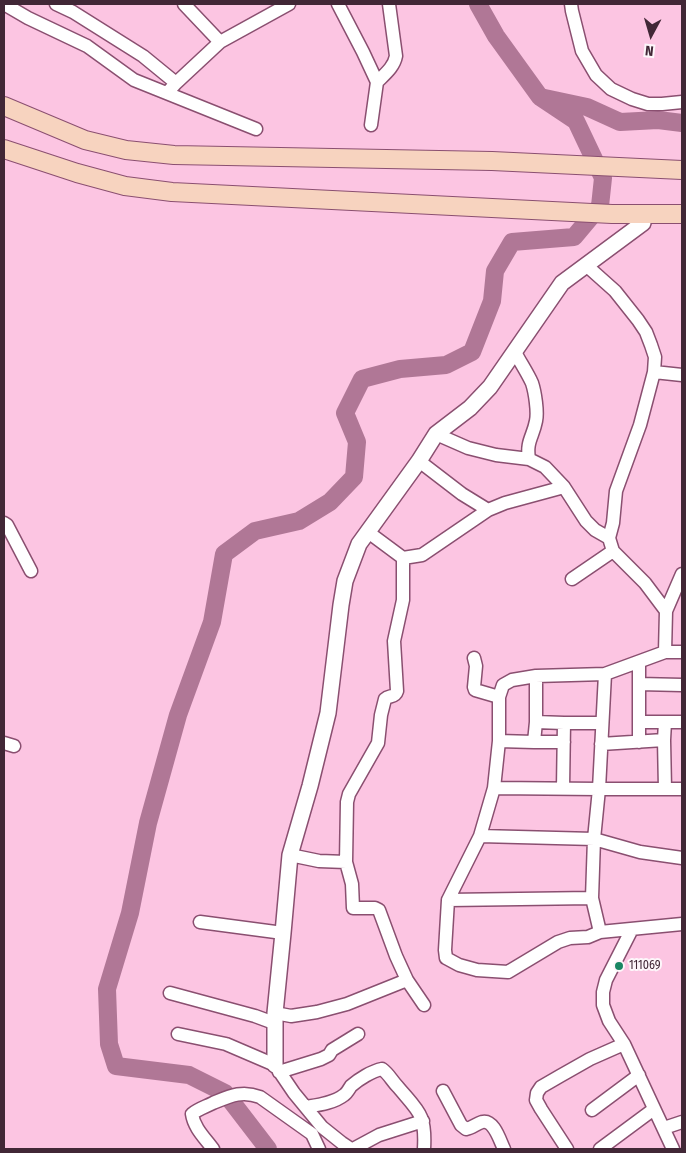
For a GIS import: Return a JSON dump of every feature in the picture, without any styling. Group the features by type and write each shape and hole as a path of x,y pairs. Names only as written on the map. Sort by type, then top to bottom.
{"main road":[{"path":"4,106 85,140 126,150 174,155 492,161 682,170"},
{"path":"4,148 77,173 125,186 172,192 612,214 682,214"}],"street":[{"path":"4,4 28,18 87,46 134,80 256,129"},
{"path":"56,4 73,12 144,56 176,83"},
{"path":"184,4 220,42"},
{"path":"167,93 220,42 289,4"},
{"path":"338,4 364,52 377,82 371,125"},
{"path":"377,82 391,68 396,56 389,4"},
{"path":"571,4 582,51 596,75 611,90 648,104 682,102"},
{"path":"277,1068 275,1018 290,855 328,713 345,581 359,544 419,461 436,434 470,408 490,387 562,284 643,223"},
{"path":"587,266 615,291 646,332 655,357 654,372 640,425 616,491 613,523 609,538 614,551 667,607"},
{"path":"515,352 532,384 536,403 536,422 527,448 529,459"},
{"path":"654,372 682,375"},
{"path":"436,434 468,448 496,455 529,459 545,467 564,487 586,521 595,530 609,538"},
{"path":"419,461 462,494 488,510"},
{"path":"368,532 403,558 422,555 488,510 564,487"},
{"path":"4,523 7,525 31,571"},
{"path":"572,579 614,551"},
{"path":"403,558 403,600 394,641 398,691 394,696 385,699 378,743 349,794 347,802 346,862 352,884 352,906 355,908 375,908 379,910 407,980 424,1005"},
{"path":"665,652 667,607 682,574"},
{"path":"667,607 682,603"},
{"path":"680,925 600,932 588,937 570,938 558,942 508,972 477,970 459,965 446,958 445,950 448,900 480,836 494,788 499,741 499,697 503,685 512,680 536,676 605,674 665,652 682,652"},
{"path":"474,658 476,666 475,690 499,697"},
{"path":"639,662 639,742"},
{"path":"600,932 592,898 605,674"},
{"path":"534,742 536,676"},
{"path":"639,684 682,685"},
{"path":"536,722 602,724"},
{"path":"639,722 682,722"},
{"path":"665,722 665,789"},
{"path":"563,788 564,723"},
{"path":"601,744 664,740"},
{"path":"499,741 564,742"},
{"path":"494,788 682,789"},
{"path":"480,836 594,839 640,852 682,858"},
{"path":"290,855 319,862 346,862"},
{"path":"448,900 592,898"},
{"path":"200,922 284,933"},
{"path":"632,929 606,980 603,992 603,1005 609,1021 624,1044 674,1149"},
{"path":"170,994 255,1016 275,1018 317,1012 347,1004 407,980"},
{"path":"178,1034 226,1044 277,1068 306,1107 317,1130 319,1149"},
{"path":"277,1068 321,1059 358,1034"},
{"path":"567,1149 536,1100 537,1093 541,1087 590,1059 624,1044"},
{"path":"306,1107 343,1096 363,1078 376,1070 382,1069 420,1112 423,1121 424,1149"},
{"path":"592,1110 639,1076"},
{"path":"442,1091 461,1125 466,1129 483,1122 488,1123 493,1126 504,1149"},
{"path":"214,1149 197,1128 192,1114 198,1109 232,1095 243,1093 260,1097 352,1149 379,1135 423,1121"},
{"path":"600,1149 654,1109"},
{"path":"664,1128 682,1122"}],"waterway":[{"path":"478,4 496,36 540,97 587,107 620,122 658,120 682,123"},
{"path":"268,1149 225,1093 189,1075 116,1066 109,1044 107,989 130,913 148,823 178,715 212,622 224,554 255,531 299,521 330,502 354,477 357,442 345,413 362,379 400,369 446,365 472,352 492,301 495,271 512,242 574,237 600,206 603,178 576,121 540,97"}],"place":[{"name":"111069","path":"619,966"}]}
